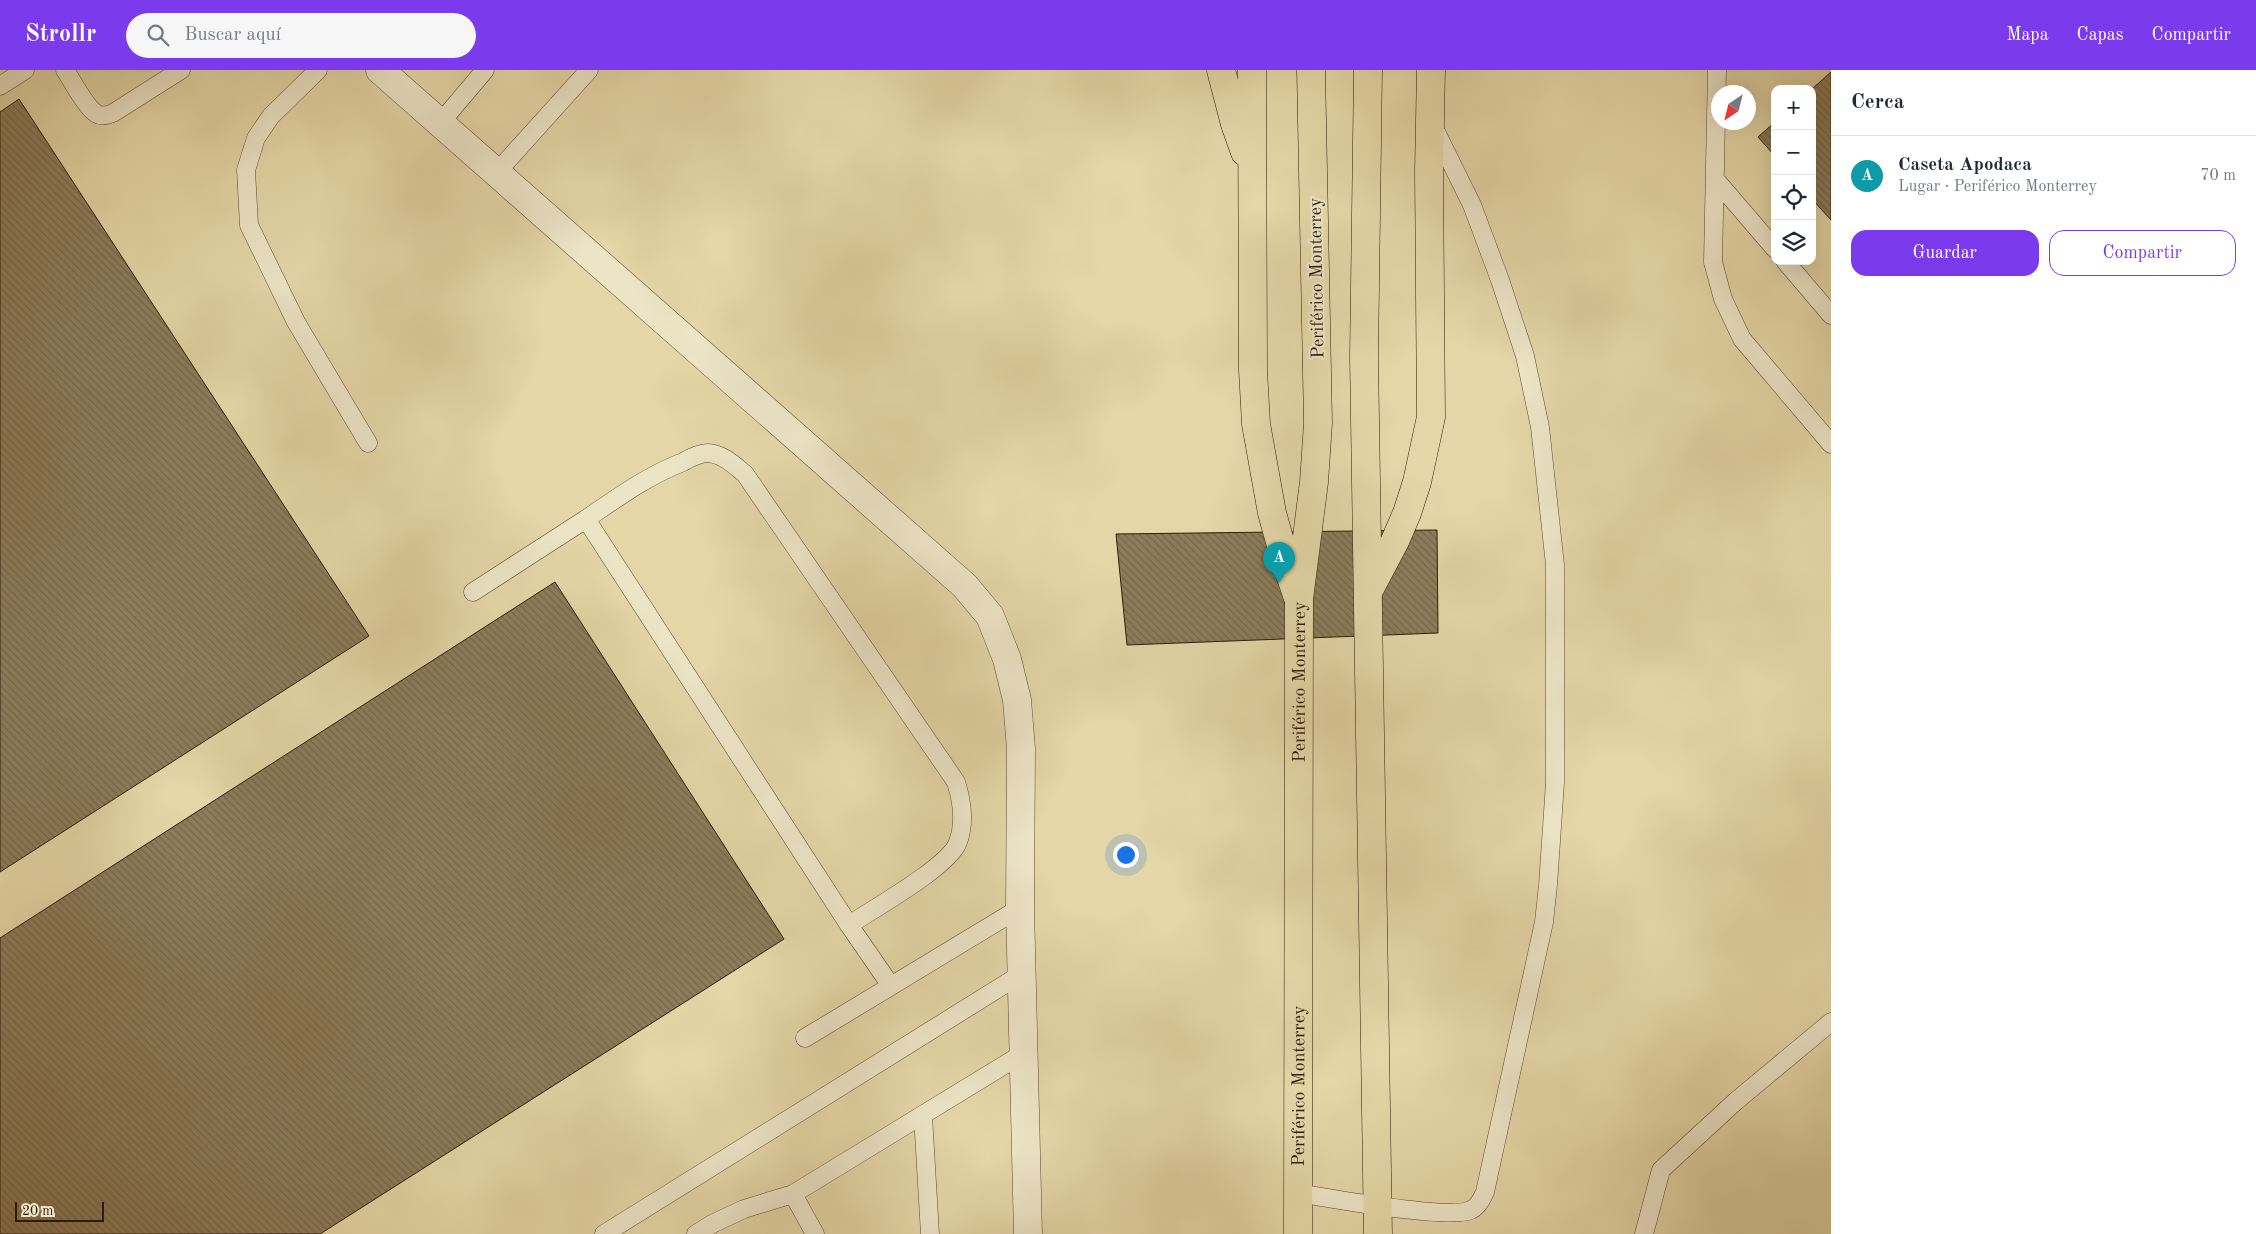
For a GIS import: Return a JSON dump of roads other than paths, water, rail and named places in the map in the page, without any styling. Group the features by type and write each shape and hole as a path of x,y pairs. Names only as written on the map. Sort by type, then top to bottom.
{"highway":[{"path":"1221,70 1234,124 1252,170"},
{"path":"1252,70 1253,370 1256,424 1272,513 1299,599"},
{"name":"Periférico Monterrey","path":"1298,1234 1299,599 1314,482 1318,423 1311,70"},
{"path":"1368,70 1364,357 1378,1234"},
{"path":"1367,593 1382,568 1407,513 1419,474 1431,417 1429,171 1432,70"}],"street":[{"path":"380,70 965,586 990,616 1008,660 1016,700 1021,749 1020,908 1028,1234"}],"lane":[{"path":"0,86 25,70"},
{"path":"66,70 88,105 96,114 105,115 113,113 181,70"},
{"path":"318,70 271,116 256,138 246,170 249,225 296,322 368,443"},
{"path":"441,122 486,70"},
{"path":"496,174 589,70"},
{"path":"1717,70 1713,262 1723,298 1742,339 1831,444"},
{"path":"1298,1193 1378,1205 1455,1213 1472,1210 1480,1203 1485,1192 1544,922 1555,783 1555,565 1540,426 1524,356 1500,280 1472,205 1431,121"},
{"path":"1715,179 1771,244"},
{"path":"1788,265 1831,315"},
{"path":"473,592 653,474 706,453 730,461 745,474 956,782 961,798 962,819 958,843 949,856 921,878 849,925"},
{"path":"586,519 849,925 891,986"},
{"path":"805,1038 1020,908"},
{"path":"604,1234 1023,973"},
{"path":"1644,1234 1661,1170 1736,1100 1831,1022"},
{"path":"696,1234 744,1209 793,1194 924,1116 1024,1053"},
{"path":"924,1116 930,1234"},
{"path":"793,1194 815,1234"}],"place":[{"name":"Caseta Apodaca","path":"1279,583"}]}
